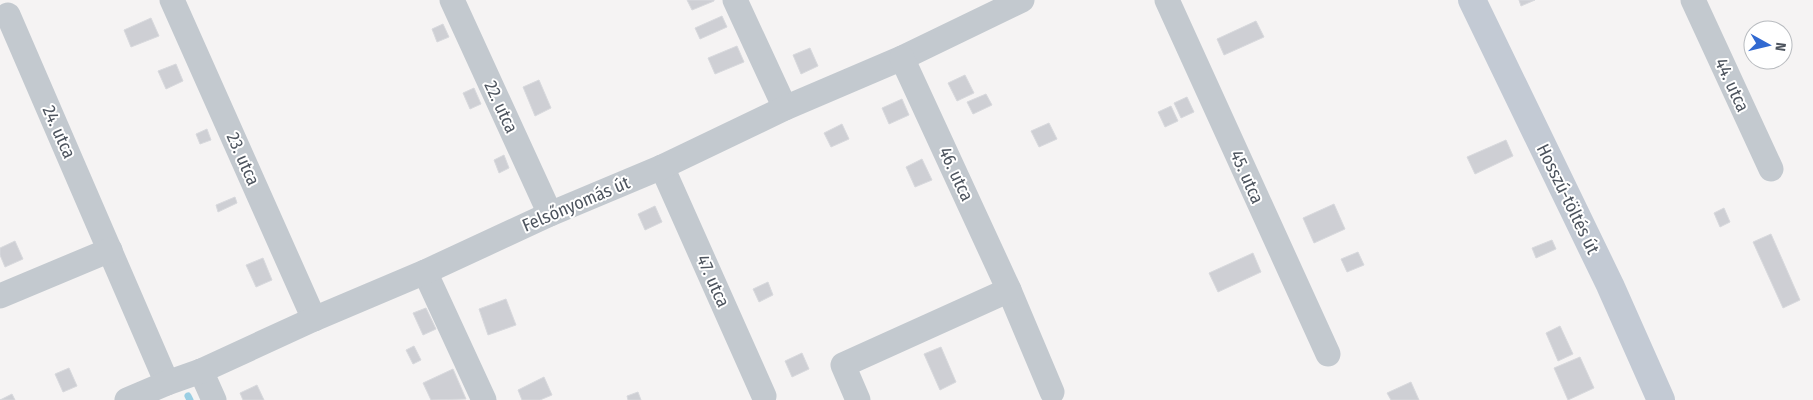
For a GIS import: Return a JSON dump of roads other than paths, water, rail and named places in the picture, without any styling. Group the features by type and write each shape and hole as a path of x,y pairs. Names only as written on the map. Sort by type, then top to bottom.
{"street":[{"name":"23. utca","path":"172,0 314,319"},
{"name":"22. utca","path":"452,0 550,214"},
{"path":"735,0 785,108"},
{"name":"Felsőnyomás út","path":"127,400 201,371 314,319 425,272 550,214 662,167 785,108 902,58 1022,0"},
{"name":"45. utca","path":"1167,0 1328,354"},
{"name":"Hosszú-töltés út","path":"1472,0 1610,285 1661,400"},
{"name":"44. utca","path":"1693,0 1771,169"},
{"name":"24. utca","path":"8,14 167,383"},
{"name":"46. utca","path":"902,58 1009,290 1052,392"},
{"name":"47. utca","path":"662,167 764,396"},
{"path":"0,296 110,250"},
{"path":"425,272 484,400"},
{"path":"858,400 843,365 1009,290"},
{"path":"201,371 214,400"}],"waterway":[{"path":"188,396 190,400"}]}
